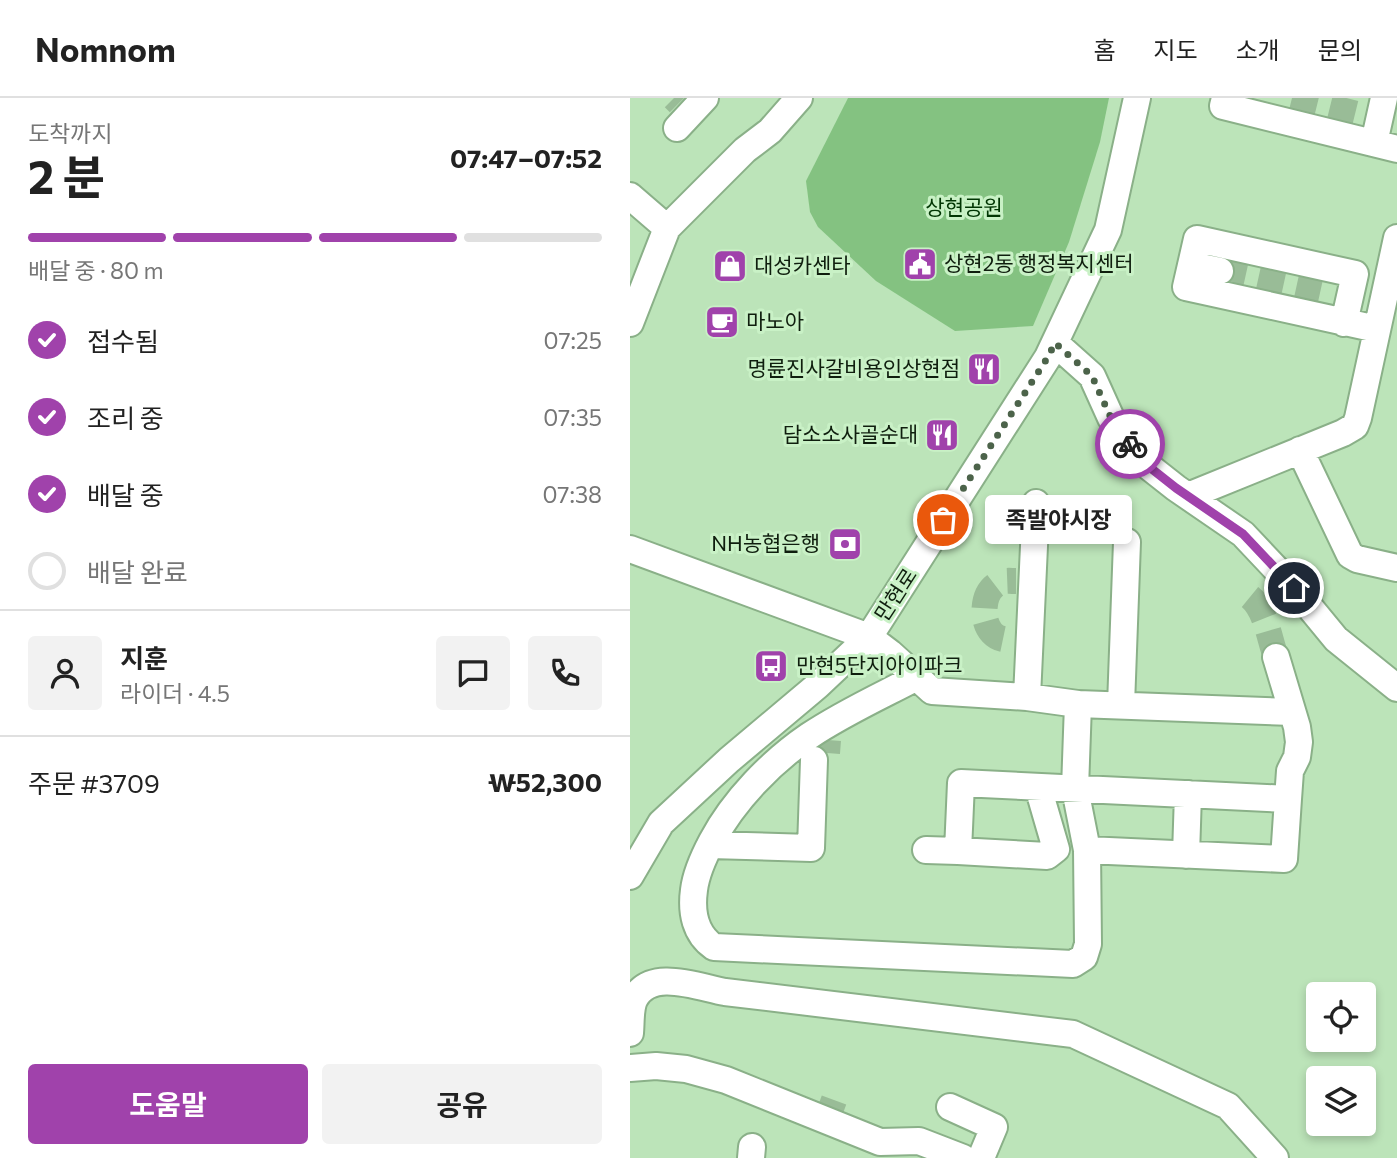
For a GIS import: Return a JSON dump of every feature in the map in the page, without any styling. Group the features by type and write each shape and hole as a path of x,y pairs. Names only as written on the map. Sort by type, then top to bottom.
{"street":[{"path":"630,323 667,228 744,150 770,131 799,98"},
{"name":"만현로","path":"630,876 661,823 817,686 869,636 1041,369 1055,343 1108,230 1137,98"},
{"path":"1225,98 1223,106 1385,146 1384,98"},
{"path":"630,196 667,228"},
{"path":"1188,496 1355,426 1397,237"},
{"path":"1344,323 1355,274 1198,239 1186,287 1344,323 1377,330"},
{"path":"1191,265 1220,271"},
{"path":"1055,343 1092,376 1111,418 1143,462 1243,534 1294,588 1336,639 1397,688"},
{"path":"1300,450 1350,555 1397,568"},
{"path":"1027,697 1024,582 1036,503"},
{"path":"1121,705 1127,542"},
{"path":"630,549 869,636 932,691 1027,697 1078,704 1292,712"},
{"path":"1087,850 1284,859 1290,771 1297,757 1299,742 1276,657"},
{"path":"710,845 811,848 824,742 862,705 917,677"},
{"path":"824,742 808,737 760,778 722,823 697,876 692,903 694,917 706,941 714,947 1073,964 1084,957 1088,950 1087,850 1075,789 1078,704"},
{"path":"958,851 961,783 1287,799"},
{"path":"926,850 1047,856 1056,849 1038,787"},
{"path":"1186,855 1188,794"},
{"path":"630,1033 633,1003 641,988 653,982 669,981 725,992 1073,1034 1227,1106 1275,1158"},
{"path":"630,1068 656,1066 686,1069 726,1080 828,1116 880,1142 919,1140 962,1158"},
{"path":"950,1107 994,1127 981,1158"}],"green space":[{"name":"상현공원","path":"848,98 1109,98 1100,142 1069,242 1033,326 955,331 876,281 818,227 810,212 806,181"}],"tunnel":[{"path":"674,98 679,103"},
{"path":"1292,98 1357,114"},
{"path":"1220,271 1320,293"},
{"path":"1003,639 995,636 989,629 984,613 985,603 992,588 999,583 1016,581"},
{"path":"1250,597 1260,609 1276,657"},
{"path":"827,753 828,740"},
{"path":"830,1111 834,1100"}],"way so far":[{"path":"943,520 1055,343 1092,376 1111,418 1130,444"}],"place":[{"name":"상현2동 행정복지센터","path":"920,264"},
{"name":"대성카센타","path":"730,266"},
{"name":"마노아","path":"722,322"},
{"name":"명륜진사갈비용인상현점","path":"984,369"},
{"name":"담소소사골순대","path":"942,435"},
{"name":"족발야시장","path":"943,520"},
{"name":"NH농협은행","path":"845,544"},
{"name":"만현5단지아이파크","path":"771,666"}],"route":[{"path":"1130,444 1143,462 1243,534 1294,588"}]}
